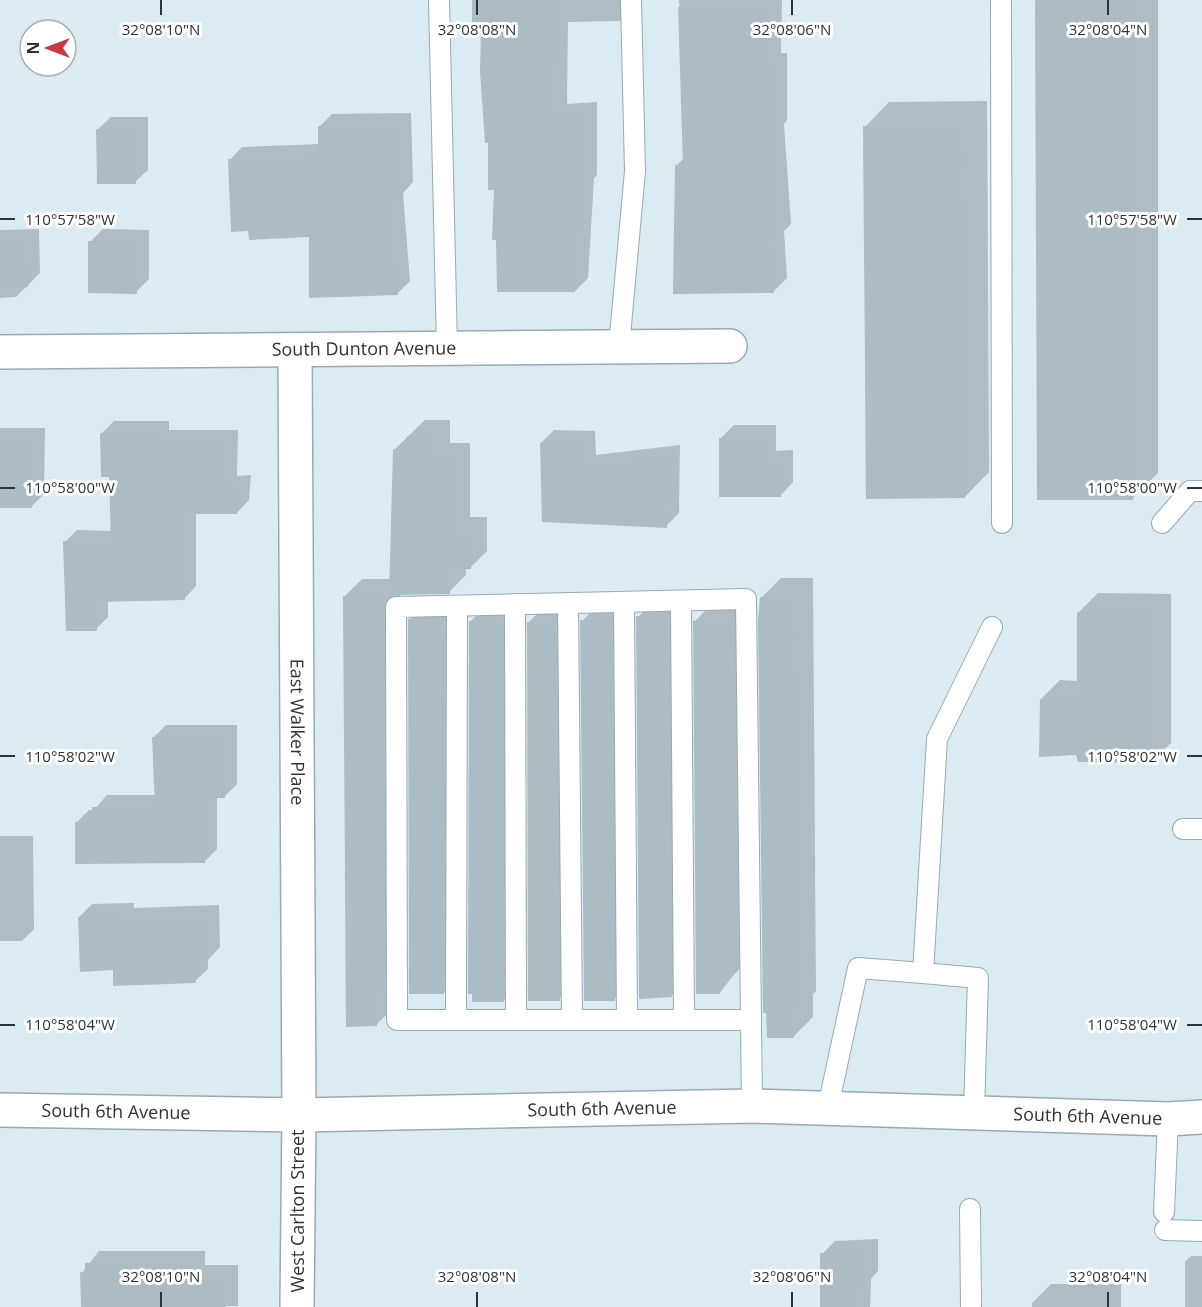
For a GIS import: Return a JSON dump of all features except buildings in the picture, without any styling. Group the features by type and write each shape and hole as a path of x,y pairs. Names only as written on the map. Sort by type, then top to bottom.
{"street":[{"name":"South Dunton Avenue","path":"0,352 730,346"},
{"name":"East Walker Place","path":"295,350 299,1115"},
{"name":"South 6th Avenue","path":"0,1110 299,1115 752,1106 1168,1119 1202,1117"},
{"name":"West Carlton Street","path":"297,1307 299,1115"}],"lane":[{"path":"439,0 447,348"},
{"path":"619,347 635,171 631,0"},
{"path":"1000,0 1002,523"},
{"path":"1162,523 1190,491 1202,491"},
{"path":"750,1020 397,1020 396,607 746,599 752,1106"},
{"path":"681,601 684,1020"},
{"path":"624,602 627,1020"},
{"path":"568,603 572,1020"},
{"path":"515,604 516,1020"},
{"path":"456,1020 457,606"},
{"path":"923,973 938,739 992,627"},
{"path":"828,1107 858,968 978,978 974,1113"},
{"path":"1168,1119 1164,1221 1202,1231"},
{"path":"970,1209 971,1307"}]}
